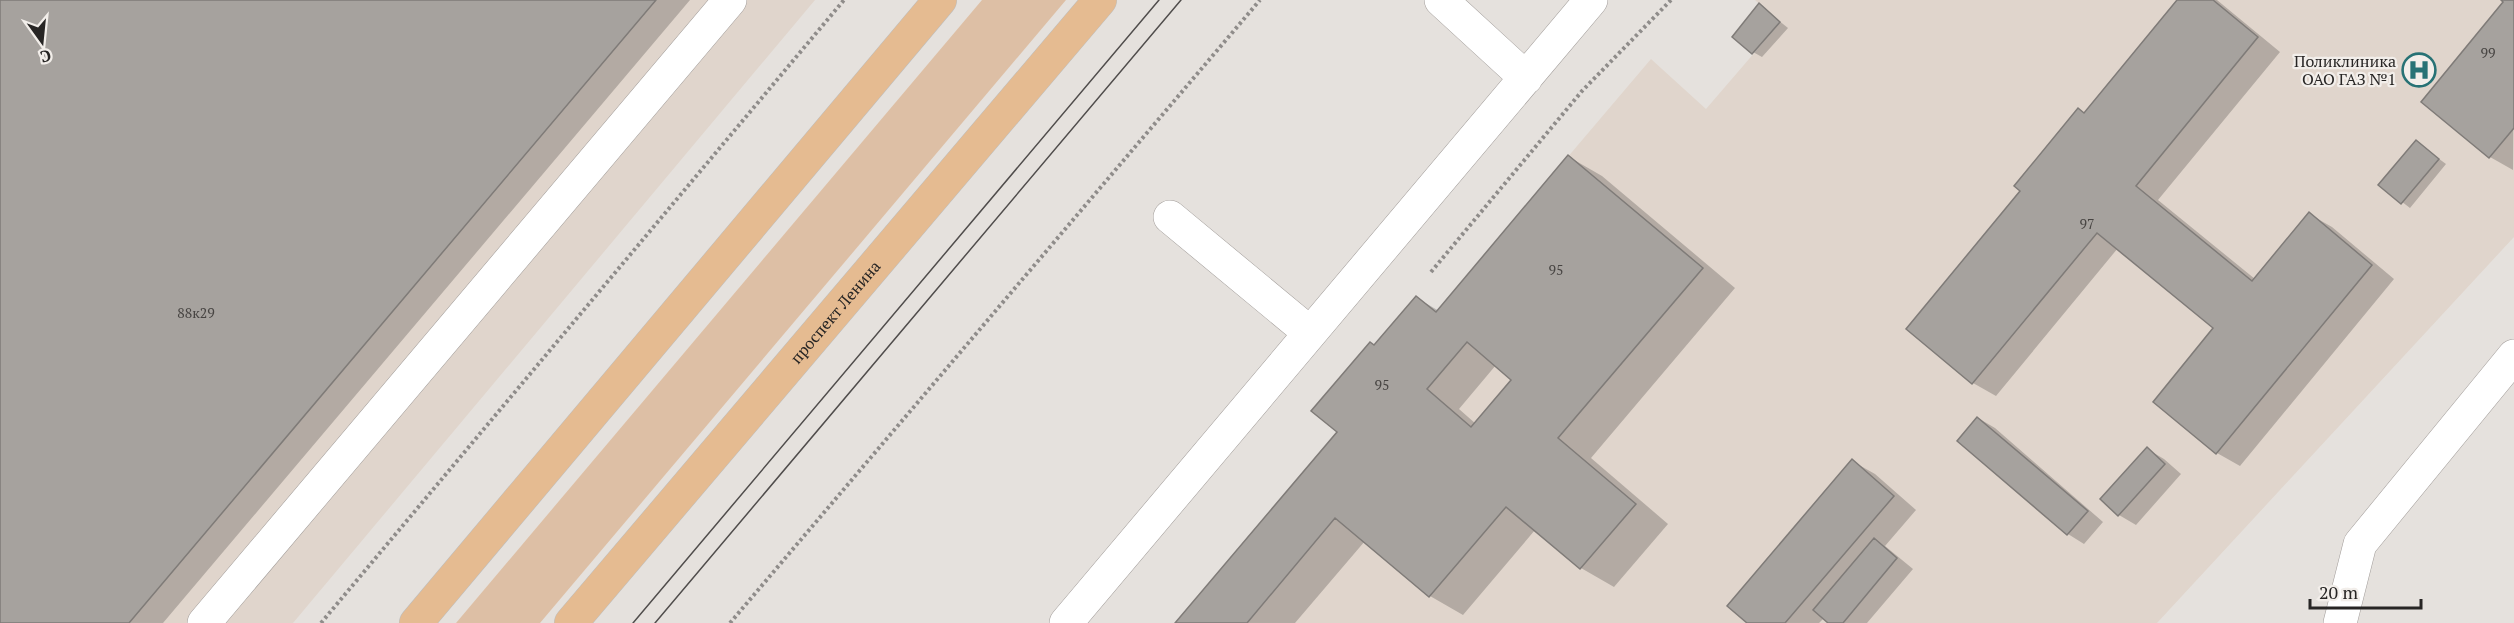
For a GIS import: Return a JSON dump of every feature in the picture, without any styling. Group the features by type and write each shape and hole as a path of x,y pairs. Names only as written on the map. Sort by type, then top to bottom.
{"main road":[{"path":"416,623 940,0"},
{"name":"проспект Ленина","path":"573,622 1100,0"}],"lane":[{"path":"204,623 730,0"},
{"path":"1442,0 1526,78"},
{"path":"1066,623 1591,0"},
{"path":"1170,217 1310,333"},
{"path":"2340,623 2360,544 2514,356"}],"path":[{"path":"321,623 844,0"},
{"path":"730,623 1260,0"},
{"path":"1431,272 1582,91 1671,0"}],"shaded area":[{"path":"0,0 815,0 293,623 0,623"},
{"path":"982,0 1066,0 540,623 456,623"},
{"path":"1755,0 2514,0 2514,237 2157,623 1175,623 1337,432 1311,411 1370,342 1375,345 1416,296 1436,312 1651,59 1706,109 1780,23"}],"building":[{"path":"0,0 656,0 129,623 0,623"},
{"path":"2177,0 2213,0 2258,37 2136,186 2252,281 2309,212 2372,265 2216,454 2153,402 2213,328 2097,233 1972,384 1906,329 2020,191 2014,186 2078,108 2084,113"},
{"path":"2501,0 2514,0 2514,128 2489,158 2421,102 2503,2"},
{"path":"1759,3 1780,22 1752,54 1732,37"},
{"path":"2416,140 2439,159 2401,204 2378,185"},
{"path":"1568,155 1703,268 1558,438 1636,504 1580,569 1506,507 1429,597 1335,518 1247,623 1175,623 1337,432 1311,411 1370,342 1374,345 1416,296 1436,312","holes":["1467,342 1511,380 1471,427 1427,389"]},
{"path":"1977,417 2088,511 2067,535 1957,441"},
{"path":"2147,447 2165,464 2118,516 2100,499"},
{"path":"1852,459 1894,496 1785,623 1747,623 1727,606"},
{"path":"1874,538 1897,558 1843,623 1828,623 1813,610"}],"tram line":[{"path":"633,623 1159,0"},
{"path":"655,623 1181,0"}],"place":[{"name":"Поликлиника ОАО ГАЗ №1","path":"2419,70"}]}
